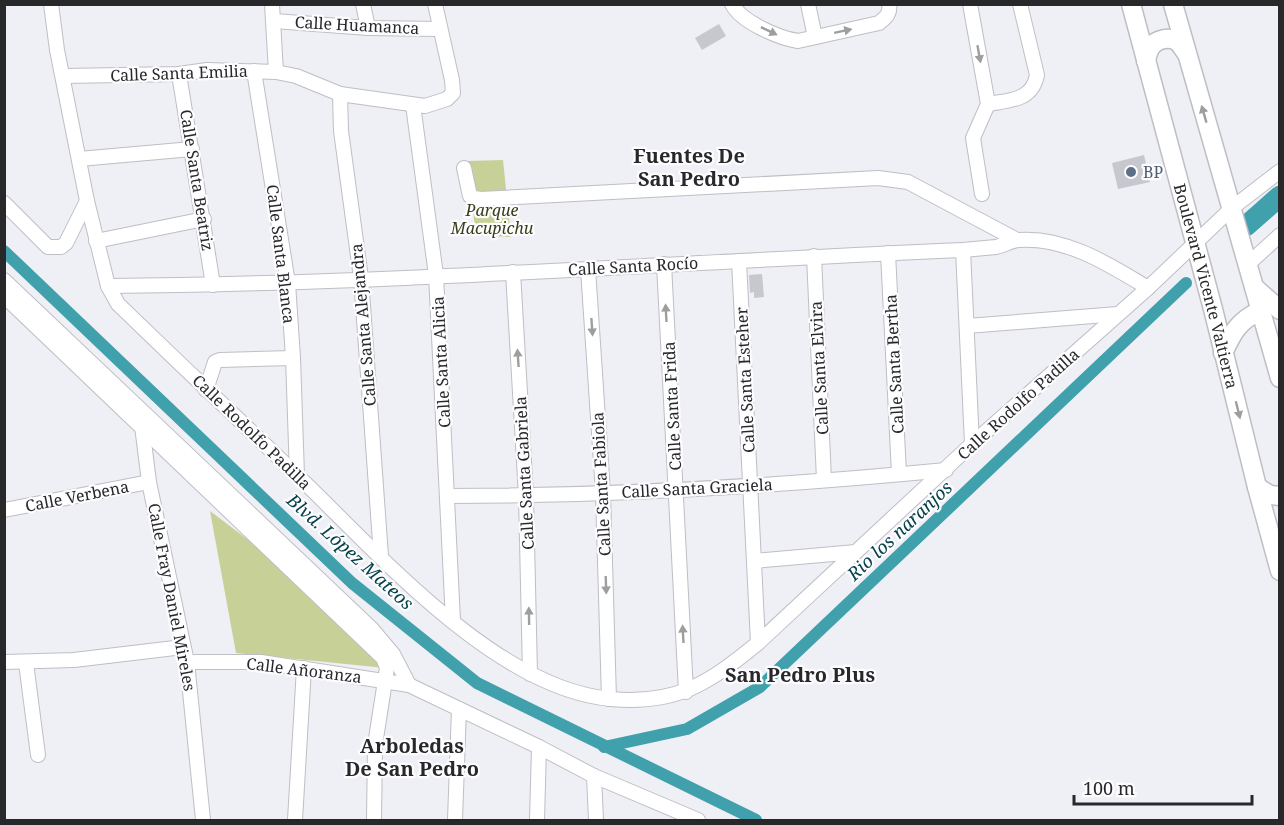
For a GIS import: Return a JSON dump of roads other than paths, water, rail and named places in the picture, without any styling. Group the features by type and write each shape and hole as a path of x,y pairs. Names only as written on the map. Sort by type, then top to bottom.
{"main road":[{"name":"Boulevard Vicente Valtierra","path":"1131,4 1280,570"},
{"path":"1173,4 1260,311 1275,338 1280,378"},
{"path":"1146,61 1150,48 1155,42 1164,39 1178,42 1187,54"},
{"path":"1253,287 1280,310"},
{"path":"1223,353 1238,325 1246,317 1260,311"},
{"path":"1257,487 1270,495 1280,496"}],"street":[{"path":"51,4 87,201 108,286"},
{"path":"272,4 276,72"},
{"path":"363,4 368,28"},
{"path":"435,4 440,29"},
{"path":"732,4 742,17 787,39 798,41 879,23 886,18 890,10 889,4"},
{"path":"808,4 814,37"},
{"path":"970,4 988,104 973,138 982,194"},
{"path":"988,104 1025,95 1035,84 1036,75 1020,4"},
{"name":"Calle Huamanca","path":"274,21 368,28 440,29"},
{"name":"Calle Santa Emilia","path":"63,76 179,74 207,70 276,72 296,76 340,94 425,106 447,99 453,93 440,29"},
{"name":"Calle Santa Blanca","path":"254,71 288,283 297,475"},
{"name":"Calle Santa Beatriz","path":"179,74 213,285"},
{"name":"Calle Santa Alejandra","path":"340,94 341,131 361,278 381,556"},
{"name":"Calle Santa Alicia","path":"413,105 436,275 453,621"},
{"path":"79,159 192,149"},
{"path":"464,168 470,196 482,199 894,179 908,182 1017,240"},
{"name":"Calle Rodolfo Padilla","path":"108,286 118,304 414,588 495,654 530,675 573,692 609,699 656,699 686,692 728,668 758,644 972,444 1148,288 1232,208 1280,171"},
{"path":"4,203 48,248 61,247 66,243 87,201"},
{"path":"96,241 204,219"},
{"path":"1247,265 1280,235"},
{"name":"Calle Santa Rocío","path":"108,286 288,283 588,269 963,250 997,247 1017,240 1041,241 1066,247 1094,258 1148,288"},
{"path":"963,250 972,444"},
{"name":"Calle Santa Bertha","path":"888,253 899,474"},
{"name":"Calle Santa Elvira","path":"814,256 824,480"},
{"name":"Calle Santa Esteher","path":"739,261 758,644"},
{"name":"Calle Santa Frida","path":"664,264 686,692"},
{"name":"Calle Santa Fabiola","path":"588,269 603,493 609,699"},
{"name":"Calle Santa Gabriela","path":"513,272 526,496 530,675"},
{"path":"4,280 371,628 393,654 409,685"},
{"path":"4,296 382,658 387,668 375,745 374,820"},
{"path":"1260,311 1280,315"},
{"path":"967,327 1118,314"},
{"path":"206,390 215,362 220,360 293,358"},
{"name":"Calle Fray Daniel Mireles","path":"140,411 149,482 187,662 203,820"},
{"name":"Calle Santa Graciela","path":"447,496 603,493 750,485 946,470"},
{"name":"Calle Verbena","path":"4,510 149,482"},
{"path":"754,561 856,552"},
{"path":"4,662 74,660 183,647"},
{"name":"Calle Añoranza","path":"187,662 261,662 409,685 594,776 695,820"},
{"path":"26,663 38,755"},
{"path":"295,820 304,668"},
{"path":"455,820 459,709"},
{"path":"537,820 539,747"},
{"path":"594,776 596,820"}],"waterway":[{"path":"1246,226 1280,196"},
{"name":"Blvd. López Mateos","path":"4,251 352,583 477,683 756,820"},
{"name":"Rio los naranjos","path":"604,747 687,729 760,687 1186,283"}],"place":[{"name":"BP","path":"1131,172"}],"district":[{"name":"Fuentes De San Pedro","path":"689,168"},
{"name":"San Pedro Plus","path":"800,675"},
{"name":"Arboledas De San Pedro","path":"412,758"}],"park label":[{"name":"Parque Macupichu","path":"492,219"}]}
